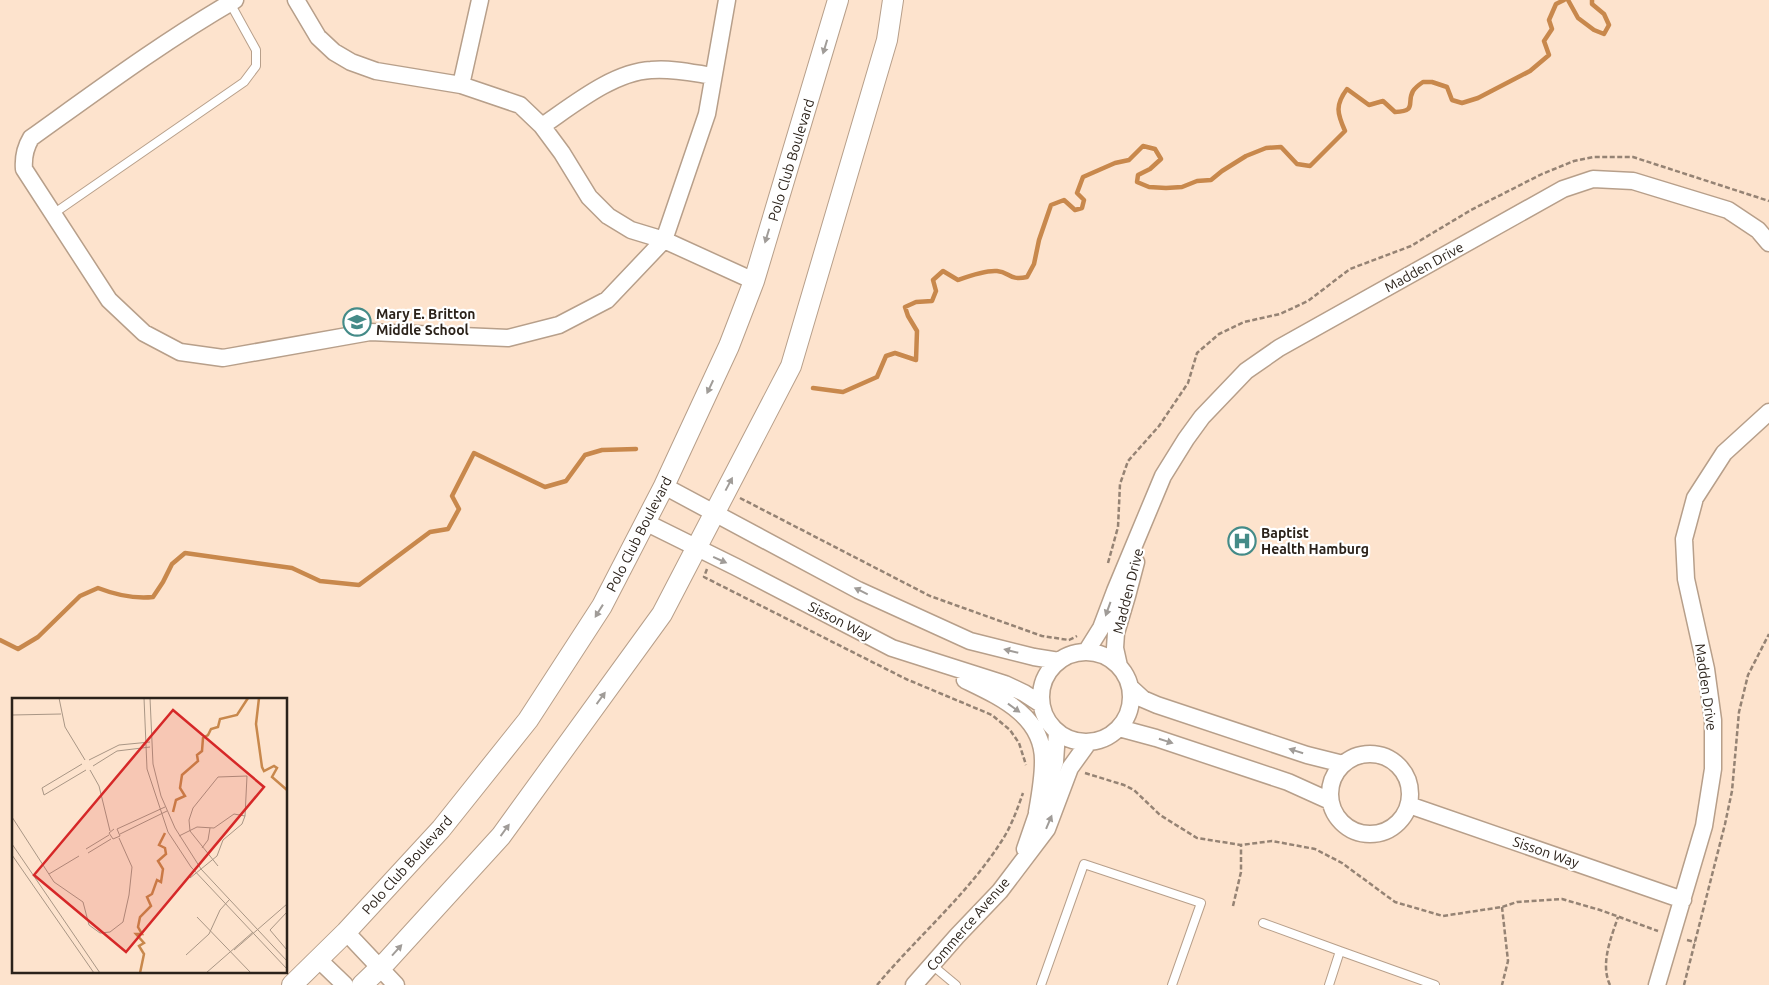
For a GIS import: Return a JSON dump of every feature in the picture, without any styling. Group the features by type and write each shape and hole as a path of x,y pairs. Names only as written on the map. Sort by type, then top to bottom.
{"street":[{"path":"296,0 318,37 334,52 351,62 376,71 461,85 520,105 542,126 562,153 589,197 608,216 631,230 664,240 754,281"},
{"path":"461,85 480,0"},
{"path":"233,1 116,77 31,138 26,146 24,158 24,169 109,300 144,333 180,352 223,358 370,332 508,338 559,325 607,300 664,240 707,114 727,0"},
{"name":"Polo Club Boulevard","path":"292,985 346,932 441,829 528,720 602,606 664,486 729,346 754,281 828,39 838,0"},
{"path":"362,985 380,968 501,836 662,614 791,366 887,40 893,0"},
{"path":"542,126 587,96 629,74 650,70 672,70 713,76"},
{"name":"Madden Drive","path":"1086,652 1102,628 1115,591 1163,476 1186,439 1202,417 1246,371 1279,348 1563,189 1593,179 1633,181 1728,210 1758,230 1769,243"},
{"name":"Madden Drive","path":"1657,985 1704,826 1713,769 1713,720 1706,669 1686,579 1684,539 1696,498 1724,453 1769,412"},
{"path":"664,486 858,590 970,641 1034,657 1059,661"},
{"name":"Madden Drive","path":"1119,666 1115,648 1116,633 1128,596 1147,516"},
{"name":"Sisson Way","path":"645,522 892,648 1005,684 1041,704"},
{"path":"892,648 989,692 1018,709 1030,722 1040,742 1043,760 1037,812"},
{"path":"1131,688 1130,709 1126,720 1120,728 1100,741 1077,742 1056,732 1047,719 1041,704 1044,680 1050,669 1059,661 1072,654 1098,653 1109,658 1119,666 1131,688 1143,699 1307,755 1343,764"},
{"path":"1120,728 1288,782 1330,801"},
{"name":"Commerce Avenue","path":"1021,862 1055,762 1056,732"},
{"name":"Commerce Avenue","path":"914,985 1000,891 1046,829 1070,768 1088,743"},
{"path":"1366,753 1379,754 1391,759 1401,768 1408,779 1411,792 1409,805 1404,817 1394,827 1382,833 1368,835 1355,832 1343,824 1334,814 1330,801 1330,787 1334,774 1343,764 1354,756 1366,753"},
{"name":"Sisson Way","path":"1409,805 1682,900"},
{"path":"346,932 396,985"},
{"path":"319,960 345,985"}],"lane":[{"path":"53,214 244,82 256,66 256,50 233,1"},
{"path":"1041,985 1084,864 1201,903 1172,985"},
{"path":"1263,923 1435,985"},
{"path":"1329,985 1340,951"},
{"path":"932,965 956,985"}],"path":[{"path":"704,577 844,650 906,679 992,715 1010,730 1019,743 1026,763 1026,770"},
{"path":"1684,985 1732,791 1739,712 1743,694 1748,675 1769,634"},
{"path":"1081,772 1124,785 1134,790 1160,815 1197,838 1241,845 1272,841 1315,849 1342,863 1394,902 1443,916 1502,907 1517,902 1562,900 1600,910 1662,932"},
{"path":"877,985 984,866 1002,841 1026,786"},
{"path":"1232,906 1241,872 1241,845"},
{"path":"1502,907 1508,961 1502,985"},
{"path":"1610,985 1606,977 1607,950 1618,917"},
{"path":"1685,939 1695,942"}],"waterway":[{"path":"813,388 843,392 877,377 886,356 895,353 916,360 917,331 905,307 916,302 932,301 936,291 933,280 943,271 958,280 987,271 1001,272 1017,278 1027,277 1034,264 1039,240 1051,205 1064,200 1075,210 1082,208 1084,200 1077,193 1083,177 1115,163 1129,160 1143,146 1155,149 1161,159 1150,169 1138,175 1137,182 1149,187 1182,187 1197,181 1211,180 1246,156 1266,148 1281,147 1297,164 1310,166 1345,131 1338,109 1340,100 1347,89 1369,105 1383,101 1395,112 1409,108 1413,91 1423,82 1432,82 1447,87 1452,100 1462,103 1478,98 1530,71 1549,55 1544,41 1552,29 1549,20 1556,4 1564,0"},
{"path":"1568,0 1578,18 1594,30 1604,34 1609,25 1604,14 1592,4 1592,0"},
{"path":"0,640 18,649 38,637 80,596 98,588 125,596 153,597 172,564 185,553 292,568 320,581 359,585 430,532 448,529 459,509 452,496 474,453 545,487 566,481 585,455 602,450 636,449"}],"place":[{"name":"Mary E. Britton Middle School","path":"357,322"},
{"name":"Baptist Health Hamburg","path":"1242,541"}]}
